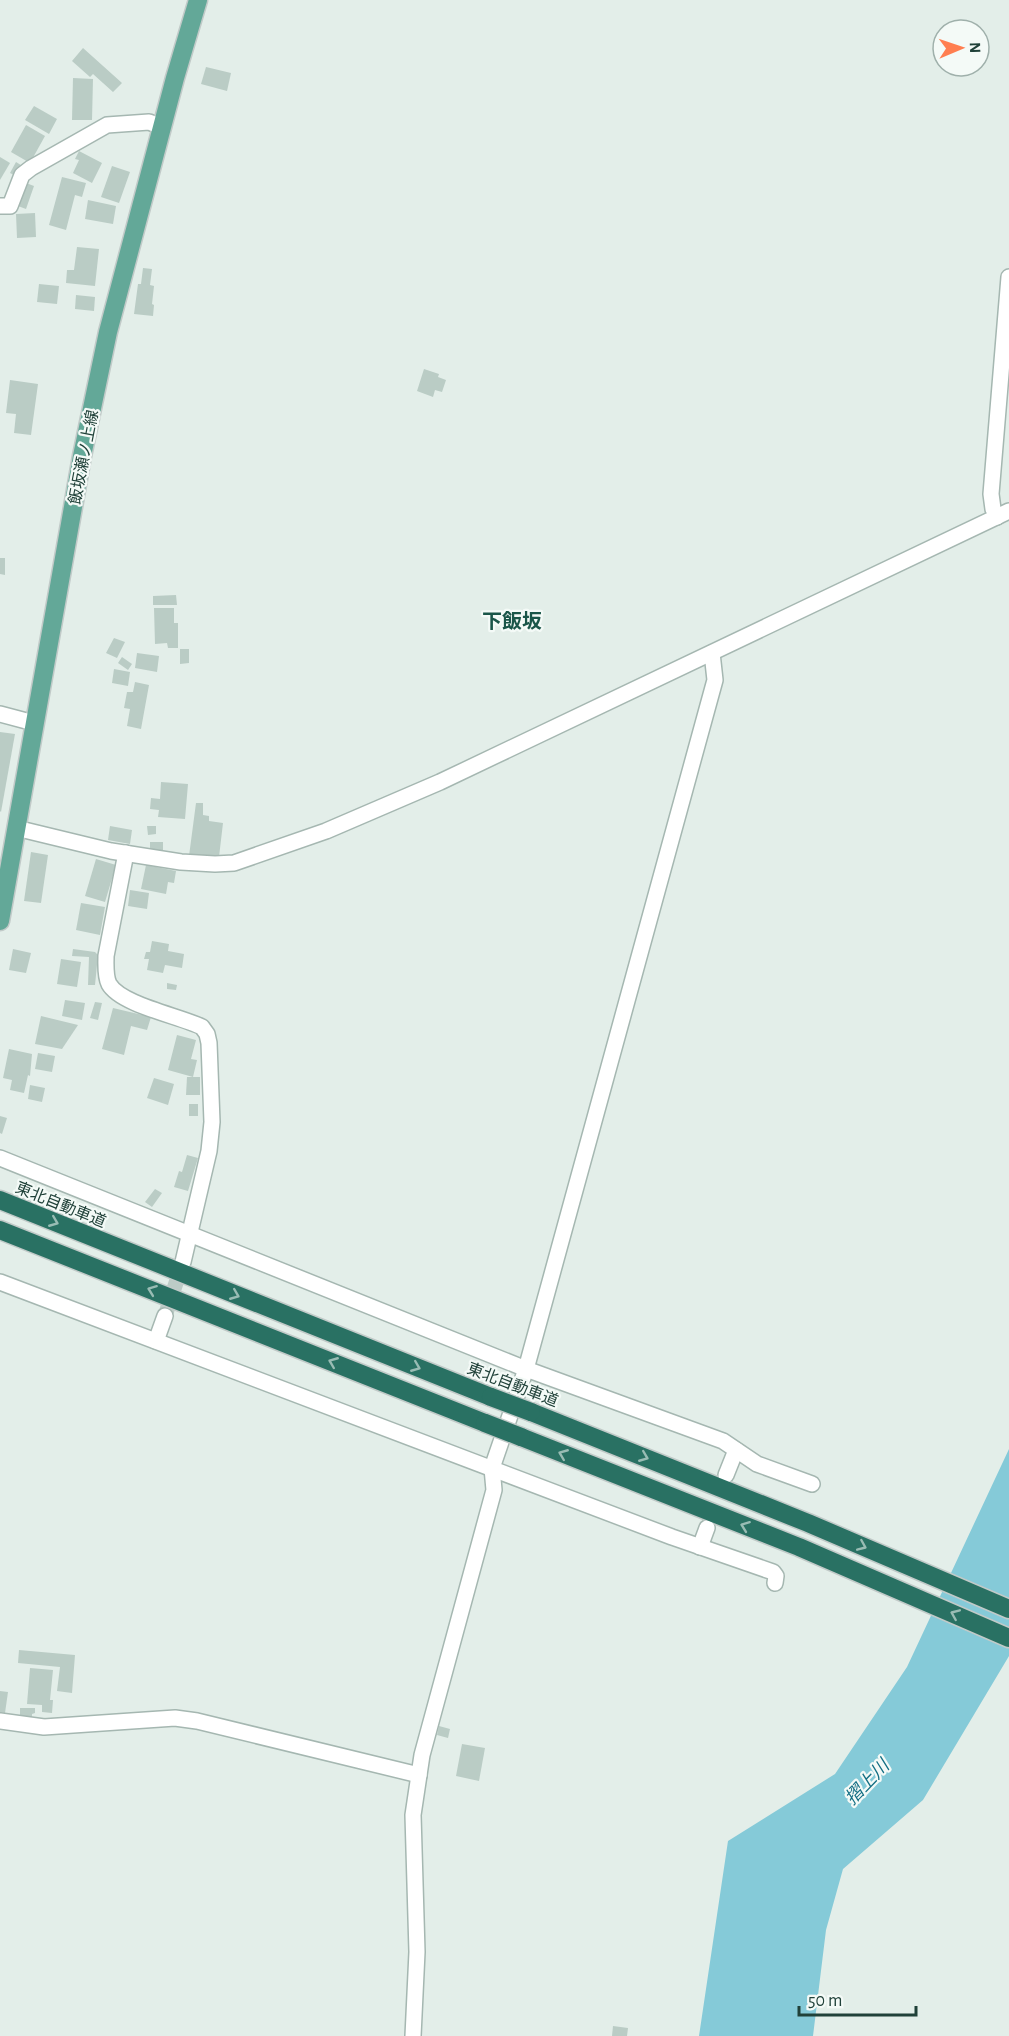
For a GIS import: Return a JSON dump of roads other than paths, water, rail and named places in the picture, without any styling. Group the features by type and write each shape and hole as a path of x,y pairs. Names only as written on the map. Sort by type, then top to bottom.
{"highway":[{"name":"東北自動車道","path":"0,1200 808,1522 1009,1609"},
{"path":"0,1230 799,1547 1009,1638"}],"main road":[{"name":"飯坂瀬ノ上線","path":"0,921 82,456 108,332 198,0"}],"street":[{"path":"0,206 10,206 22,176 31,168 107,125 149,122 162,127"},
{"path":"1003,514 993,509 991,494 1009,277"},
{"path":"16,828 126,853 215,864 244,860 327,831 440,782 1003,514"},
{"path":"414,2036 417,1952 413,1815 422,1755 494,1490 492,1468 525,1369 715,680 712,653"},
{"path":"0,714 34,723"},
{"path":"126,853 106,956 106,970 110,984 119,994 136,1003 202,1027 209,1043 212,1122 208,1151 183,1262"},
{"path":"0,1158 525,1369 723,1441 757,1464 812,1484"},
{"path":"0,1282 700,1547 773,1572 776,1576 775,1583"},
{"path":"156,1341 165,1316"},
{"path":"726,1475 736,1450"},
{"path":"700,1547 707,1528"},
{"path":"0,1721 44,1727 175,1718 197,1721 419,1775"}],"water":[{"name":"摺上川","path":"1009,1449 1009,1656 923,1800 843,1869 826,1930 813,2036 699,2036 728,1841 835,1774 907,1667"}],"tunnel":[{"path":"165,1316 183,1262"}],"district":[{"name":"下飯坂","path":"512,621"}]}
